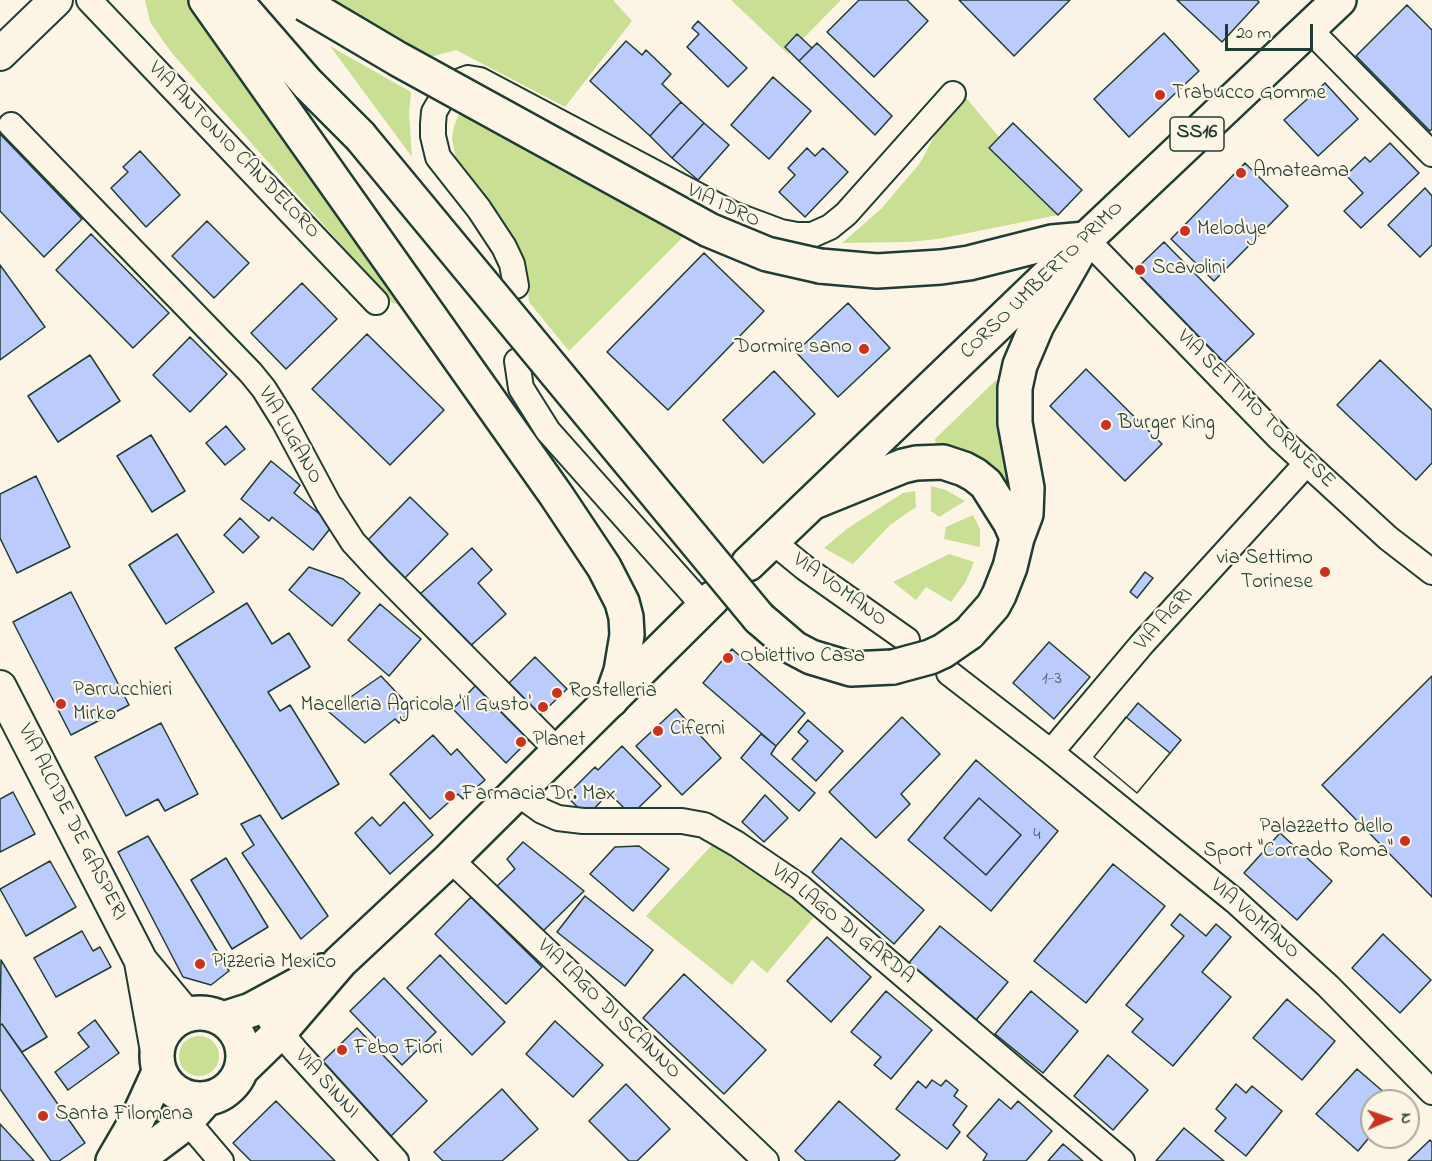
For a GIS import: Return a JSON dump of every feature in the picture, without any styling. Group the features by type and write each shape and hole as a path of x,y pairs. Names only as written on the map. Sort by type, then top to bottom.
{"main road":[{"path":"206,0 556,495 604,567 622,602 627,635 623,662 611,700"},
{"path":"235,0 284,12 398,59 709,230 767,254 820,266 877,271 941,267 1052,242 1086,239"},
{"name":"CORSO UMBERTO PRIMO","path":"748,564 1339,0"},
{"path":"284,12 360,136 759,618 794,648 811,657 851,669 900,654 930,657 944,651 969,633 993,606 1010,567 1017,538 1023,527 1028,502 1015,423 1015,388 1020,365 1036,325 1086,239"},
{"path":"814,502 903,466 943,462 964,469 986,484 1001,506 1017,538"},
{"path":"242,1069 279,1033 340,962 518,793 708,602"},
{"path":"223,1019 243,1014 340,962"},
{"path":"112,1161 138,1118 158,1062 159,1039 165,1029 185,1014 211,1013 223,1019 234,1028 241,1040 242,1069 237,1080 135,1161"},
{"path":"158,1062 167,1084 178,1094 192,1099 197,1110"}],"street":[{"path":"0,54 56,0"},
{"name":"VIA ANTONIO CANDELORO","path":"89,0 376,302"},
{"path":"1309,29 1432,154"},
{"name":"VIA IDRO","path":"460,81 468,78 480,80 732,214 781,232 797,235 812,235 830,227 846,214 953,94"},
{"path":"441,100 434,112 433,124 438,157 504,247 512,264 516,286"},
{"name":"VIA LUGANO","path":"11,125 251,373 274,405 328,503 354,542 559,752"},
{"name":"VIA SETTIMO TORINESE","path":"1086,239 1306,464 1388,538 1432,572"},
{"path":"516,361 521,388 548,431 708,602"},
{"name":"VIA AGRI","path":"1052,752 1142,644 1306,464"},
{"name":"VIA VOMANO","path":"772,541 900,654"},
{"name":"VIA VOMANO","path":"949,673 1052,752 1264,926 1328,986 1432,1092"},
{"name":"VIA ALCIDE DE GASPERI","path":"0,687 141,961 185,1014"},
{"name":"VIA LAGO DI GARDA","path":"518,793 543,811 558,818 583,821 682,820 704,825 737,843 807,892 1122,1161"},
{"name":"VIA LAGO DI SCANNO","path":"450,859 766,1161"},
{"name":"VIA ALCIDE DE GASPERI","path":"141,961 158,1062"},
{"name":"VIA SINNI","path":"259,1006 279,1033 396,1161"},
{"path":"197,1110 221,1161"}],"green space":[{"path":"145,0 189,0 406,301 401,305 392,303 171,52 150,22"},
{"path":"324,0 613,0 632,21 565,107 456,50 427,58"},
{"path":"731,0 841,0 788,54"},
{"path":"330,46 411,92 409,114 412,157"},
{"path":"962,93 999,137 989,148 1058,215 938,239 842,243 882,208 920,163 948,111"},
{"path":"460,112 565,173 685,235 569,351 529,302 523,258 517,245 472,186 456,159 452,139"},
{"path":"996,380 1000,385 999,416 1012,501 992,468 981,459 965,451 936,445 935,439"},
{"path":"931,486 946,490 965,501 939,517 931,511"},
{"path":"915,491 916,507 890,525 853,564 824,548 848,528 903,493"},
{"path":"973,515 980,529 980,547 944,539 946,527"},
{"path":"949,554 974,562 966,581 951,602 926,587 916,600 893,582"},
{"path":"712,845 757,870 814,917 767,973 752,960 732,985 646,916"},
{"path":"199,1036 207,1037 213,1042 218,1048 218,1064 213,1070 207,1075 199,1076 191,1075 185,1070 180,1064 179,1056 180,1048 185,1042 191,1037"}],"building":[{"path":"859,0 907,0 928,21 874,77 827,32"},
{"path":"959,0 1070,0 1014,56"},
{"path":"1177,0 1257,0 1259,2 1222,42"},
{"path":"1407,5 1432,30 1432,129 1430,131 1356,56"},
{"path":"698,21 747,68 728,87 687,47 699,34 692,28"},
{"path":"1164,33 1199,71 1129,137 1094,99"},
{"path":"797,34 812,48 799,61 785,47"},
{"path":"626,41 642,55 646,50 671,74 662,84 681,102 650,136 590,81"},
{"path":"817,43 892,116 875,135 799,61"},
{"path":"773,77 811,111 769,159 731,125"},
{"path":"1325,83 1358,119 1318,156 1284,120"},
{"path":"681,102 704,123 672,158 650,136"},
{"path":"704,123 729,145 698,180 672,158"},
{"path":"1013,123 1082,190 1058,215 989,148"},
{"path":"0,134 82,219 44,257 0,211"},
{"path":"1390,143 1419,173 1361,228 1344,211 1363,193 1346,175 1365,157 1370,162"},
{"path":"807,148 815,156 823,148 848,172 805,217 779,192 795,175 788,168"},
{"path":"140,151 180,195 146,227 111,188 128,172 123,167"},
{"path":"1245,163 1288,206 1214,281 1171,239"},
{"path":"1425,188 1432,196 1432,245 1420,257 1388,225"},
{"path":"207,221 249,263 214,298 172,256"},
{"path":"91,234 169,313 133,348 56,270"},
{"path":"1164,242 1254,334 1221,366 1131,274"},
{"path":"704,253 764,311 668,410 607,352"},
{"path":"0,265 45,327 0,360"},
{"path":"302,283 337,319 286,369 251,333"},
{"path":"848,303 890,348 838,397 796,352"},
{"path":"367,334 444,410 390,465 312,389"},
{"path":"190,337 227,374 190,412 153,375"},
{"path":"90,355 120,401 58,442 28,396"},
{"path":"1380,360 1432,410 1432,463 1416,480 1337,405"},
{"name":"Burger King","path":"1086,369 1162,444 1125,481 1050,406"},
{"path":"774,371 815,414 763,463 723,420"},
{"path":"226,426 245,449 225,465 206,443"},
{"path":"151,435 185,491 152,512 117,456"},
{"path":"271,461 300,485 294,493 333,525 313,550 272,517 269,521 241,499"},
{"path":"36,476 70,547 17,573 0,538 0,494"},
{"path":"410,497 448,534 402,581 364,544"},
{"path":"240,518 259,537 243,553 224,535"},
{"path":"177,534 214,592 166,624 129,565"},
{"path":"472,548 492,570 478,583 506,614 468,648 420,594"},
{"path":"309,567 343,579 360,593 332,626 289,590"},
{"path":"1145,572 1153,578 1137,598 1130,592"},
{"path":"71,592 129,705 71,735 13,622"},
{"path":"247,603 272,644 289,633 310,667 268,692 280,711 290,705 339,784 282,819 175,648"},
{"path":"380,604 421,639 389,676 348,640"},
{"path":"1049,642 1090,677 1054,719 1013,683"},
{"path":"732,649 805,713 776,746 703,683"},
{"path":"535,657 567,689 538,717 507,685"},
{"path":"381,676 412,709 399,723 395,719 365,743 329,712"},
{"name":"Palazzetto dello Sport \"Corrado Roma\"","path":"1432,676 1432,897 1322,785"},
{"path":"477,684 531,738 506,763 453,709"},
{"path":"1138,703 1181,740 1137,793 1094,757"},
{"path":"676,709 721,758 682,795 636,746"},
{"path":"902,717 940,754 901,794 910,804 876,838 829,792"},
{"path":"1126,717 1170,753 1137,793 1094,757"},
{"path":"808,720 843,751 816,781 792,759 808,741 798,732"},
{"path":"161,723 198,794 165,811 158,799 126,816 95,757"},
{"path":"761,734 776,746 771,754 815,793 799,811 741,758"},
{"path":"433,735 451,755 457,749 485,780 463,799 458,794 430,819 390,774"},
{"path":"622,746 661,786 631,815 609,793 587,816 566,796 595,767 598,770"},
{"path":"976,760 1058,831 991,911 908,840","holes":["979,798 1021,835 986,875 944,838"]},
{"path":"13,792 35,834 0,852 0,799"},
{"path":"765,795 788,818 764,842 742,822"},
{"path":"979,798 1021,835 986,875 944,838"},
{"path":"404,802 433,835 390,874 355,833 372,817 380,826"},
{"path":"260,815 328,916 301,939 242,853 254,845 241,824"},
{"path":"1280,833 1332,881 1297,920 1244,873"},
{"path":"148,836 229,971 211,985 183,977 118,852"},
{"path":"841,838 924,910 894,944 812,872"},
{"path":"523,842 584,891 538,936 493,890 515,869 507,859"},
{"path":"639,846 669,869 633,911 590,874 615,847"},
{"path":"226,858 268,927 232,949 191,880"},
{"path":"50,861 76,907 26,936 0,889"},
{"path":"1113,864 1165,906 1086,1003 1034,961"},
{"path":"585,896 653,950 625,986 557,932"},
{"path":"471,897 542,967 506,1004 435,934"},
{"path":"1180,914 1206,936 1216,924 1231,937 1202,972 1231,997 1173,1066 1132,1032 1143,1019 1126,1005 1184,936 1171,925"},
{"path":"940,926 1008,982 976,1020 908,964"},
{"path":"82,931 93,951 100,947 111,967 56,997 34,958"},
{"path":"1383,934 1431,980 1400,1013 1352,968"},
{"path":"827,937 871,977 831,1022 787,981"},
{"path":"440,955 505,1022 472,1055 407,988"},
{"path":"1,960 47,1037 22,1052 2,1024 0,1025"},
{"path":"684,974 766,1050 724,1094 643,1018"},
{"path":"384,978 436,1032 402,1065 350,1011"},
{"path":"886,991 932,1030 891,1079 874,1065 881,1057 851,1032"},
{"path":"1031,991 1078,1031 1043,1073 995,1034"},
{"path":"1287,999 1335,1041 1302,1080 1253,1038"},
{"path":"95,1020 119,1053 68,1090 55,1072 89,1047 78,1033"},
{"path":"555,1021 603,1065 573,1097 526,1054"},
{"name":"Santa Filomena","path":"2,1024 85,1143 59,1161 51,1161 0,1089 0,1025"},
{"path":"357,1028 427,1101 390,1137 320,1064"},
{"path":"1108,1055 1148,1090 1113,1130 1074,1096"},
{"path":"1357,1069 1380,1089 1360,1089 1360,1149 1358,1151 1316,1114"},
{"path":"932,1080 941,1086 946,1080 958,1090 954,1096 967,1106 953,1125 960,1132 947,1149 896,1109 918,1081 926,1088"},
{"path":"626,1084 670,1129 637,1161 629,1161 589,1121"},
{"path":"1236,1084 1246,1093 1252,1086 1282,1111 1246,1156 1215,1131 1226,1118 1216,1109"},
{"path":"502,1089 538,1129 502,1161 443,1161 434,1152"},
{"path":"999,1099 1011,1109 1018,1101 1052,1131 1026,1161 983,1161 987,1154 967,1136"},
{"path":"276,1101 335,1161 251,1161 233,1143"},
{"path":"839,1101 900,1155 894,1161 806,1161 795,1151"},
{"path":"0,1124 34,1161 0,1161"},
{"path":"1184,1128 1224,1161 1156,1161"},
{"path":"1430,1140 1432,1142 1432,1161 1408,1161"},
{"path":"1063,1144 1083,1161 1048,1161"}],"place":[{"name":"Trabucco Gomme","path":"1160,95"},
{"name":"Amateama","path":"1241,173"},
{"name":"Melodye","path":"1185,231"},
{"name":"Scavolini","path":"1140,270"},
{"name":"Dormire sano","path":"864,349"},
{"name":"Burger King","path":"1106,425"},
{"name":"via Settimo Torinese","path":"1325,572"},
{"name":"Obiettivo Casa","path":"728,658"},
{"name":"Rostelleria","path":"557,693"},
{"name":"Parrucchieri Mirko","path":"61,704"},
{"name":"Macelleria Agricola 'Il Gusto'","path":"543,707"},
{"name":"Ciferni","path":"658,731"},
{"name":"Planet","path":"521,742"},
{"name":"Farmacia Dr. Max","path":"450,796"},
{"name":"Palazzetto dello Sport \"Corrado Roma\"","path":"1405,841"},
{"name":"Pizzeria Mexico","path":"200,964"},
{"name":"Febo Fiori","path":"342,1050"},
{"name":"Santa Filomena","path":"43,1116"}]}
